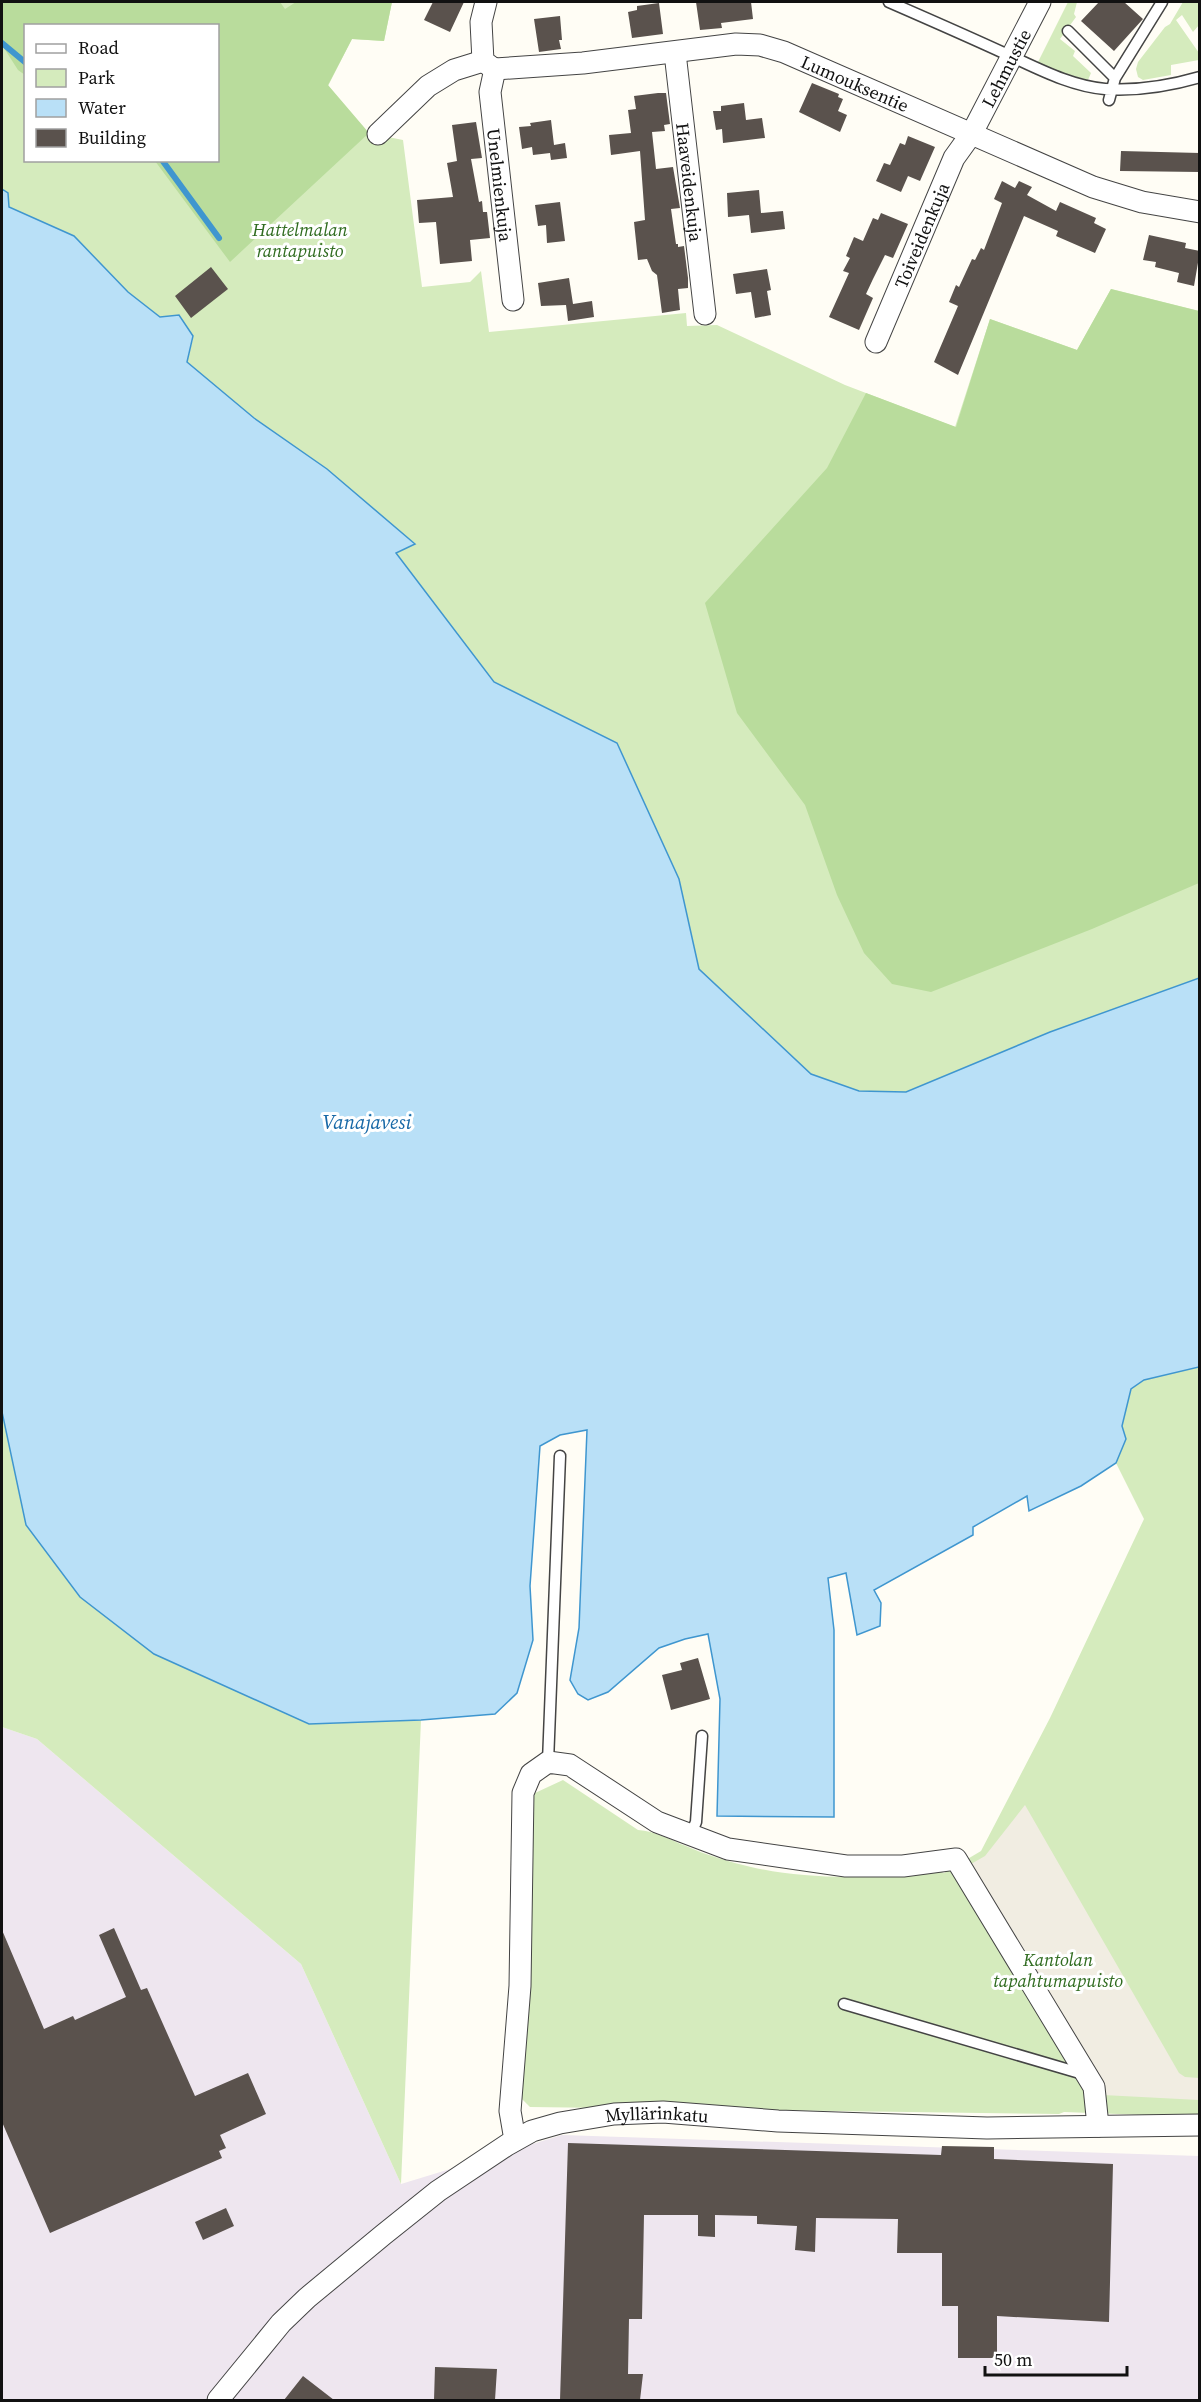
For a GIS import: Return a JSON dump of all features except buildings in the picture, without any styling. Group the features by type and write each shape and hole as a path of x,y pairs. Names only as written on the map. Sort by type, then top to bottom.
{"street":[{"name":"Unelmienkuja","path":"486,2 481,22 489,65 513,300"},
{"name":"Lehmustie","path":"972,133 1040,2"},
{"name":"Lumouksentie","path":"378,134 424,85 454,70 489,65 583,63 736,44 760,45 776,49 1093,187 1142,202 1200,212"},
{"name":"Haaveidenkuja","path":"675,53 705,314"},
{"name":"Toiveidenkuja","path":"876,342 954,158 972,133"},
{"path":"515,2140 510,2111 520,1986 522,1793 531,1774 548,1762 570,1765 657,1822 728,1850 846,1866 903,1866 956,1859 1094,2087 1098,2126"},
{"name":"Myllärinkatu","path":"218,2400 282,2323 308,2298 438,2191 515,2140 532,2131 560,2123 614,2114 663,2112 790,2121 987,2128 1200,2125"}],"lane":[{"path":"889,2 1063,79 1088,86 1113,83 1138,89 1200,77"},
{"path":"1109,100 1113,83 1162,2"},
{"path":"1068,31 1113,83"},
{"path":"548,1762 560,1456"},
{"path":"690,1836 696,1822 702,1736"},
{"path":"844,2004 1086,2075"}],"shaded area":[{"path":"2,1727 37,1739 301,1964 401,2184 562,2135 1199,2156 1199,2400 2,2400"},
{"path":"1025,1805 1179,2073 1185,2077 1199,2078 1199,2100 1103,2095 964,1868 985,1856"}],"green space":[{"name":"Hattelmalan rantapuisto","path":"2,2 392,2 384,41 352,39 328,86 368,133 403,140 422,287 470,282 481,271 489,332 686,313 687,326 717,325 845,385 955,427 990,319 1077,350 1111,289 1199,311 1199,978 1050,1032 906,1092 859,1091 811,1074 699,969 679,879 617,743 494,682 395,553 415,544 254,418 187,362 193,339 128,292 74,236 8,207 8,193 2,189"},
{"path":"2,2 280,2 285,9 296,2 392,2 384,41 352,39 328,85 369,133 230,262 156,162 219,162 219,24 24,24 24,74 18,70 2,45"},
{"path":"1068,2 1077,2 1074,14 1076,17 1060,39 1075,51 1073,56 1091,73 1088,80 1056,71 1038,62"},
{"path":"1183,2 1199,2 1199,25 1193,32 1182,15 1176,20 1199,53 1199,60 1171,65 1171,75 1143,80 1138,77 1136,69 1138,62 1165,27 1170,24"},
{"path":"1111,289 1199,311 1199,883 1092,929 931,992 892,984 864,953 837,895 805,805 737,713 705,603 827,468 866,393 956,427 990,319 1077,350"},
{"name":"Kantolan tapahtumapuisto","path":"1199,1367 1199,2117 1064,2112 1059,2114 530,2107 520,2097 522,1845 535,1793 563,1780 638,1830 656,1834 718,1858 751,1867 798,1875 845,1877 939,1871 944,1873 981,1851 1050,1718 1144,1519 1116,1463 1126,1439 1122,1427 1131,1389 1144,1380"},
{"path":"2,1412 26,1525 309,1724 421,1720 401,2184 301,1964 37,1739 2,1727"}],"water":[{"name":"Vanajavesi","path":"2,189 8,193 9,207 74,236 128,292 160,317 179,315 193,336 187,362 254,418 327,469 415,544 396,553 494,682 617,743 679,879 699,969 811,1074 859,1091 906,1092 1050,1032 1199,978 1199,1367 1144,1380 1131,1389 1122,1426 1126,1439 1116,1463 1081,1486 1029,1511 1027,1496 973,1527 973,1535 874,1590 881,1603 880,1626 857,1635 846,1573 828,1578 834,1630 834,1817 717,1816 720,1699 708,1634 659,1648 608,1692 588,1700 578,1694 570,1680 579,1628 587,1430 560,1435 540,1446 530,1586 533,1640 517,1693 495,1714 421,1720 309,1724 154,1654 80,1597 26,1525 2,1412"}],"waterway":[{"path":"2,43 24,61"},
{"path":"163,162 219,238"}]}
